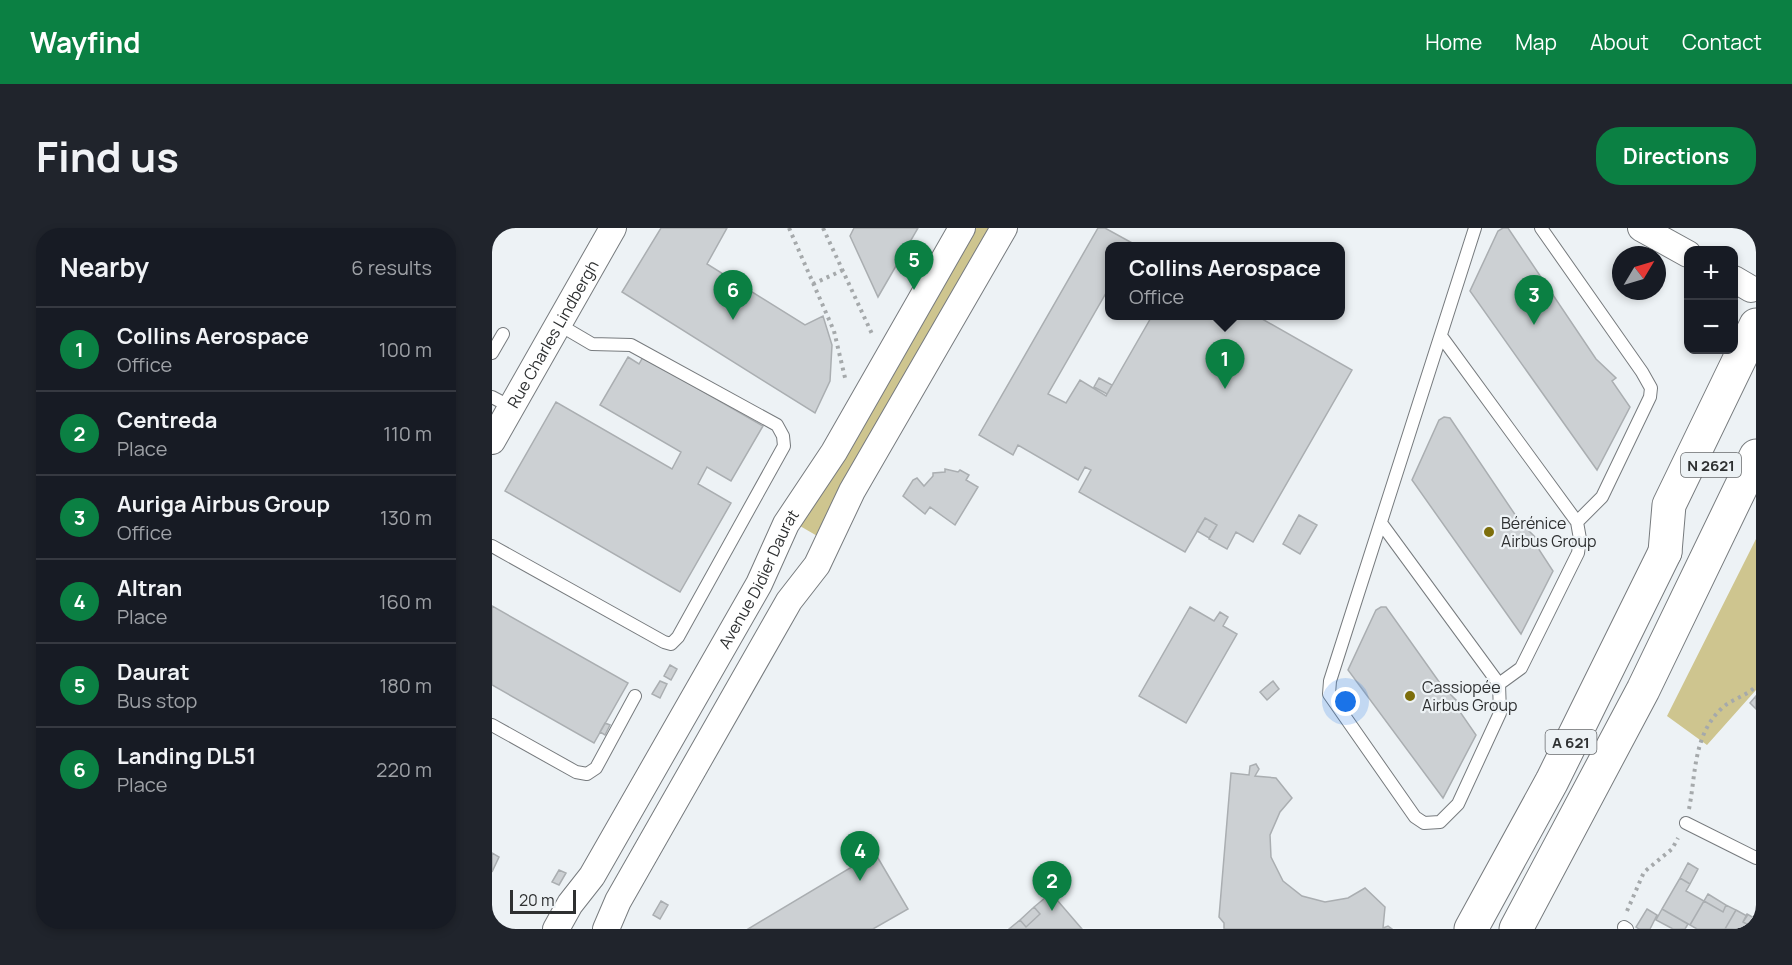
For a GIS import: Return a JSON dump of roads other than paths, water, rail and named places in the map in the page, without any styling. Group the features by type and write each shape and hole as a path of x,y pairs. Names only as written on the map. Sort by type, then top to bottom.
{"highway":[{"path":"1665,552 1669,505 1756,325"},
{"name":"N 2621","path":"1665,552 1756,378"},
{"name":"A 621","path":"1516,929 1643,690 1756,456"},
{"name":"A 621","path":"1471,929 1552,781 1665,552"}],"street":[{"name":"Rue Charles Lindbergh","path":"492,441 502,402 558,324 613,228"},
{"name":"Avenue Didier Daurat","path":"556,929 570,904 592,876 759,584 786,524 834,452 962,228"},
{"path":"606,929 618,902 789,602 817,565 852,491 1004,228"},
{"path":"1641,228 1684,251"}],"lane":[{"path":"1381,523 1498,684 1500,713 1458,804 1440,822 1424,823 1415,817 1329,694 1330,681 1475,228"},
{"path":"1540,228 1651,388 1650,397 1602,497 1576,522"},
{"path":"492,546 671,644 678,637 784,446 783,436 777,425 631,345 592,345 558,324"},
{"path":"492,353 502,334"},
{"path":"1441,336 1576,522 1580,539 1578,552 1521,668 1498,684"},
{"path":"492,725 576,772 587,774 596,768 635,696"},
{"path":"1686,823 1756,858"}],"place":[{"name":"Daurat","path":"914,290"},
{"name":"Landing DL51","path":"733,320"},
{"name":"Auriga Airbus Group","path":"1534,325"},
{"name":"Collins Aerospace","path":"1225,389"},
{"name":"Bérénice Airbus Group","path":"1489,532"},
{"name":"Cassiopée Airbus Group","path":"1410,696"},
{"name":"Altran","path":"860,881"},
{"name":"Centreda","path":"1052,911"}]}
